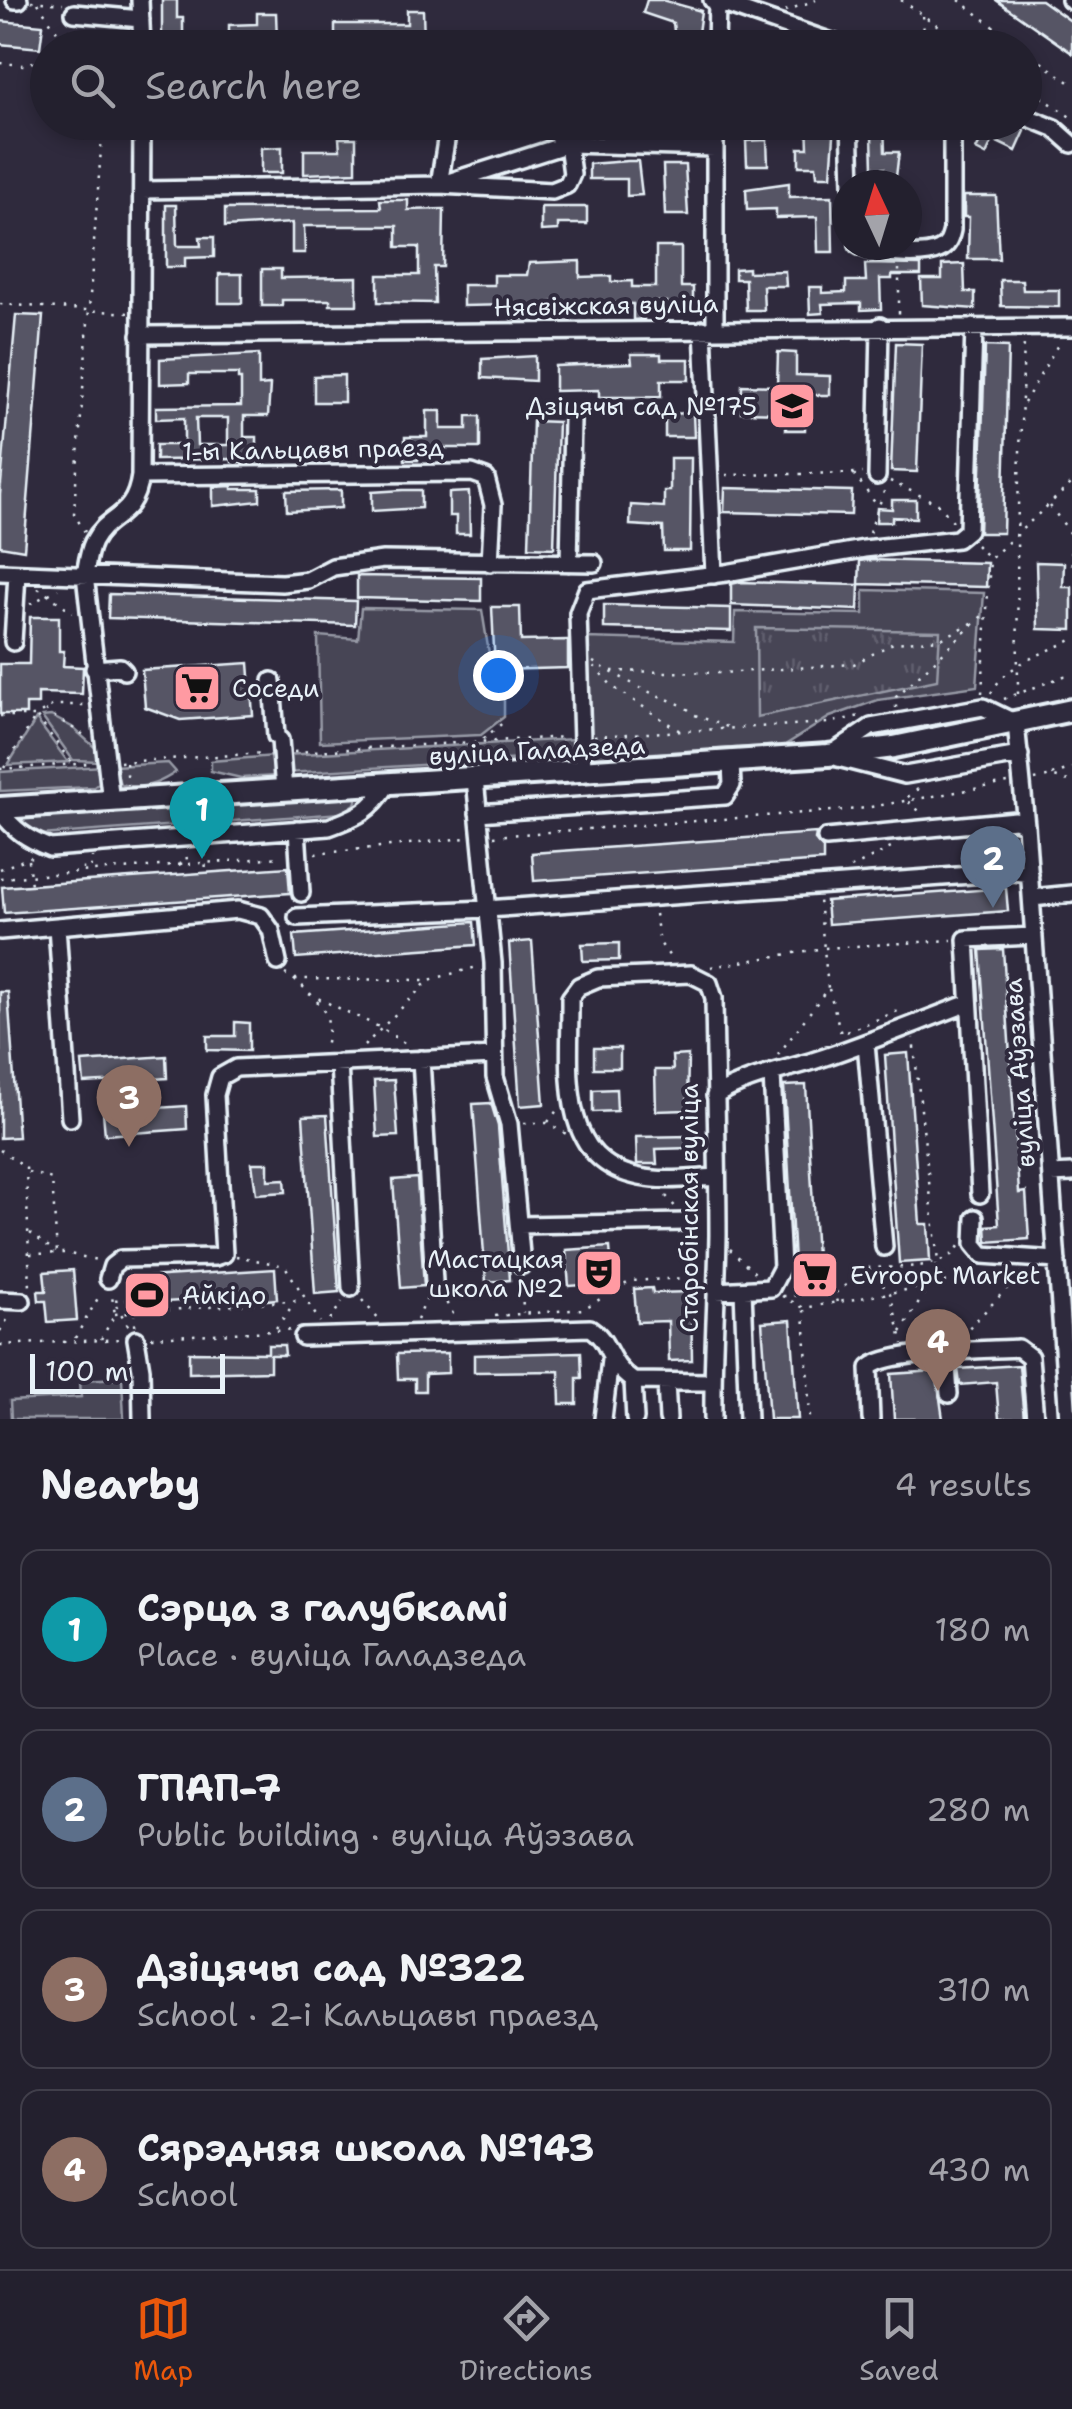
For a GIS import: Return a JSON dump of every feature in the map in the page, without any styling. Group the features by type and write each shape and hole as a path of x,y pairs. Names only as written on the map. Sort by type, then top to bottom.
{"main road":[{"name":"вуліца Галадзеда","path":"0,810 732,764 894,746 1072,710"}],"street":[{"path":"140,0 141,30"},
{"path":"716,30 715,1 799,30"},
{"path":"74,14 141,19"},
{"path":"1042,123 1072,144"},
{"path":"111,802 86,575 94,539 125,513 137,494 140,476 142,140"},
{"path":"439,185 446,140"},
{"path":"142,190 439,185 552,191 567,185 572,174 568,144 563,140"},
{"path":"714,140 709,328 714,575"},
{"path":"851,140 852,170"},
{"path":"922,252 937,252 949,244 952,140"},
{"path":"439,185 568,144 714,148"},
{"path":"1070,327 1072,306"},
{"path":"877,476 880,326"},
{"path":"584,773 578,614 586,590 714,575 965,535 974,327"},
{"name":"Нясвіжская вуліца","path":"140,335 1070,327"},
{"path":"569,563 572,420"},
{"name":"1-ы Кальцавы праезд","path":"140,476 448,472 486,478 493,506 490,563"},
{"path":"13,642 15,611 8,573 282,583 308,580 332,567 354,562 594,563"},
{"path":"558,614 578,614"},
{"path":"94,670 120,667 124,672"},
{"path":"272,682 284,790"},
{"name":"вуліца Аўэзава","path":"1016,723 1051,1174 1063,1268 1068,1419"},
{"path":"828,755 905,775 1020,755"},
{"path":"478,813 726,796 732,784 732,764"},
{"path":"475,779 493,962 495,1077 509,1124 522,1265"},
{"path":"0,810 28,840 50,848 329,827 364,813 376,804 388,784"},
{"path":"826,838 935,825 1015,820 1026,825"},
{"path":"297,829 301,893"},
{"path":"297,917 487,910 817,885 1030,874"},
{"path":"1032,898 1072,894"},
{"path":"0,931 238,910 261,916 271,930 278,962"},
{"path":"56,926 70,1118"},
{"path":"980,1194 966,939 1034,936"},
{"path":"687,974 598,978 579,986 570,998 570,1094 587,1145 612,1169 653,1179 717,1177"},
{"name":"Старобінская вуліца","path":"687,974 709,983 714,998 717,1177 712,1419"},
{"path":"715,1096 740,1080 772,1074 866,1043 969,1002"},
{"path":"866,1043 884,1247"},
{"path":"108,1280 112,1266 121,1259 224,1254 215,1095 220,1077 236,1068 494,1056"},
{"path":"421,1060 434,1282"},
{"path":"332,1064 351,1288"},
{"path":"716,1291 771,1288 782,1267 772,1074"},
{"path":"1051,1174 1072,1173"},
{"path":"975,1218 974,1244 978,1252 1039,1257 1063,1268"},
{"path":"519,1225 686,1222"},
{"path":"743,1290 748,1419"},
{"path":"0,1300 22,1301"},
{"path":"301,1334 464,1334 590,1328 602,1336 610,1360 603,1419"},
{"path":"132,1332 141,1369 142,1419"},
{"path":"872,1419 869,1368 880,1360 1018,1348 1027,1352 1031,1364 1035,1419"},
{"path":"949,1394 951,1353"},
{"path":"610,1360 633,1381 712,1382"},
{"path":"1031,1364 1065,1363"},
{"path":"633,1381 634,1419"},
{"path":"666,1382 668,1419"}],"path":[{"path":"18,0 74,6 72,30"},
{"path":"761,17 816,0"},
{"path":"902,0 944,30"},
{"path":"959,0 999,30"},
{"path":"38,2 54,30"},
{"path":"923,15 924,30"},
{"path":"112,30 114,17"},
{"path":"1042,62 1072,84"},
{"path":"0,63 30,63"},
{"path":"1042,97 1072,118"},
{"path":"94,539 82,530 74,514 101,140"},
{"path":"899,260 899,327"},
{"path":"0,304 140,314"},
{"path":"1022,406 1070,327"},
{"path":"1018,696 1017,534 1024,328"},
{"path":"853,473 877,505"},
{"path":"710,476 877,476"},
{"path":"864,549 886,479 938,504 990,559"},
{"path":"1072,483 990,559 982,699 990,694 999,678 1019,664 1072,640"},
{"path":"1049,504 1071,534 1072,570"},
{"path":"8,573 48,594 90,624"},
{"path":"15,611 60,588"},
{"path":"896,709 896,697 987,611"},
{"path":"612,670 722,673 854,664 893,643 941,639 976,621"},
{"path":"683,733 613,686 589,661 684,706 694,715 735,729"},
{"path":"990,694 1001,700 1018,696 1072,673"},
{"path":"1046,684 1049,695"},
{"path":"2,769 43,710 53,706 102,705"},
{"path":"43,710 100,747 105,763"},
{"path":"0,716 36,716"},
{"path":"36,716 72,764"},
{"path":"2,769 105,763 279,743 683,733 828,723 861,716"},
{"path":"482,740 506,721"},
{"path":"609,735 610,760"},
{"path":"299,856 481,836 859,809 1000,783 1022,784 1072,768"},
{"path":"997,774 1000,783"},
{"path":"1050,776 1072,782"},
{"path":"905,799 924,784"},
{"path":"905,799 935,825"},
{"path":"850,868 902,842"},
{"path":"205,854 206,872"},
{"path":"0,878 279,857"},
{"path":"181,864 181,859 188,858"},
{"path":"28,859 31,885"},
{"path":"84,872 83,866 90,866"},
{"path":"817,885 828,988 841,1034 898,1011 911,1025 938,1262 929,1286 901,1332"},
{"path":"652,896 660,943 687,974 824,948 966,939"},
{"path":"278,962 280,971 309,994 328,1021 332,1064"},
{"path":"295,980 429,980 493,962"},
{"path":"357,1062 365,1045 429,980"},
{"path":"772,1074 774,1060 828,988"},
{"path":"309,994 382,1028 420,1054 421,1060"},
{"path":"547,1124 570,1094"},
{"path":"526,1123 547,1124 587,1145"},
{"path":"0,1150 26,1167 30,1302 22,1301 0,1331"},
{"path":"26,1172 52,1179 57,1253"},
{"path":"28,1232 57,1253"},
{"path":"960,1244 953,1256 938,1262 868,1268 834,1294 782,1296 804,1308 837,1304 929,1286 1002,1266"},
{"path":"29,1254 84,1255 97,1260"},
{"path":"224,1254 285,1266 324,1329 351,1288 383,1324"},
{"path":"951,1353 968,1326 1039,1257"},
{"path":"522,1265 523,1314"},
{"path":"868,1268 890,1293 906,1356"},
{"path":"489,1316 582,1309 630,1281 704,1276 716,1291"},
{"path":"101,1339 115,1314 108,1280"},
{"path":"74,1340 108,1280"},
{"path":"417,1322 434,1282"},
{"path":"434,1282 464,1334"},
{"path":"834,1294 837,1304"},
{"path":"113,1300 126,1299 127,1305 134,1305 132,1332"},
{"path":"113,1300 132,1332"},
{"path":"274,1331 295,1300"},
{"path":"115,1314 306,1300"},
{"path":"804,1308 810,1419"},
{"path":"132,1332 134,1315"},
{"path":"0,1345 101,1339 132,1332 301,1334"}],"green space":[{"path":"864,590 984,593 977,686 878,700 830,717 785,745 590,757 586,638 734,642 735,612 864,614"},
{"path":"361,608 482,610 492,672 504,675 504,717 481,735 320,742 318,636 358,639"},
{"path":"756,628 940,631 937,680 757,717"},
{"path":"51,716 72,727 99,751 100,761 73,760 42,717"},
{"path":"36,719 68,762 8,765"},
{"path":"574,739 573,756 287,773 284,755"},
{"path":"274,756 276,776 241,778 211,771 211,761"},
{"path":"168,763 176,772 142,786 120,784 114,766"},
{"path":"103,766 99,783 94,787 0,791 0,772"},
{"path":"358,795 355,804 342,813 41,835 27,830 12,817"},
{"path":"122,1378 124,1419 11,1419 10,1401 81,1397 80,1380"}],"building":[{"path":"162,0 177,0 177,18 183,18 183,30 162,30"},
{"path":"647,0 701,11 698,30 674,30 673,23 643,13"},
{"path":"996,0 1041,0 1072,22 1072,53"},
{"path":"407,10 423,10 424,30 335,30 335,24 407,24"},
{"path":"257,13 276,13 277,30 229,30 229,25 257,24"},
{"path":"0,21 43,25 42,30 30,30 30,47 0,44"},
{"path":"339,140 356,140 356,172 304,174 304,150 340,150"},
{"path":"767,140 768,165 747,165 746,141"},
{"path":"808,140 834,140 831,176 817,176 816,166 799,166 799,148 808,148"},
{"path":"872,140 885,140 885,152 899,152 897,170 873,169"},
{"path":"981,140 993,140 986,155 976,150"},
{"path":"993,140 1021,140 1016,151"},
{"path":"282,147 282,173 261,173 261,148"},
{"path":"638,161 642,195 627,196 627,179 589,179 589,164"},
{"path":"663,165 685,165 688,215 665,215"},
{"path":"789,183 789,197 832,196 832,252 818,252 817,217 776,218 776,209 747,210 746,189"},
{"path":"964,196 996,196 999,259 968,259 969,217 964,217"},
{"path":"380,200 408,200 408,210 444,209 443,267 434,267 435,303 378,302 378,275 419,275 419,247 397,247 397,226 304,226 305,253 292,253 292,223 225,227 225,209 381,208"},
{"path":"166,205 176,205 177,246 201,246 200,237 214,237 214,257 185,258 185,267 166,267"},
{"path":"541,207 587,207 587,224 558,224 558,230 541,231"},
{"path":"656,247 681,247 681,287 693,287 693,312 667,312 667,302 644,302 644,319 633,320 633,304 552,302 552,307 530,307 530,319 511,319 511,305 463,306 463,285 494,285 494,275 527,275 529,263 580,261 580,277 611,276 611,282 632,281 632,287 656,287"},
{"path":"865,264 921,265 921,275 880,279 881,309 861,310 861,303 822,304 823,313 810,314 809,287 822,287 822,293 846,292 846,281 866,281"},
{"path":"964,264 965,292 975,292 975,309 922,305 921,279 942,279 942,265"},
{"path":"748,268 748,272 785,271 786,286 763,286 764,310 746,310 745,279 735,279 735,269"},
{"path":"262,269 281,269 281,278 357,277 357,305 330,305 330,300 282,300 282,306 262,306"},
{"path":"219,274 242,274 242,303 219,303"},
{"path":"1000,280 1022,280 1023,290 1059,290 1059,307 1001,306"},
{"path":"16,315 43,316 24,550 0,546 0,495"},
{"path":"896,343 922,344 917,472 891,471"},
{"path":"985,346 1008,347 1003,533 979,533"},
{"path":"778,352 796,353 796,375 830,376 830,395 806,395 805,430 786,430 786,413 741,412 742,385 777,386"},
{"path":"259,354 259,386 270,385 268,416 244,416 244,437 257,437 257,462 156,460 156,445 184,445 184,418 156,419 156,407 241,406 238,374 189,374 189,383 160,384 160,359","holes":["196,418 228,418 228,445 197,445"]},
{"path":"631,354 689,359 689,380 661,380 661,397 599,397 599,390 555,391 555,366 632,363"},
{"path":"535,356 535,381 482,378 482,359"},
{"path":"344,375 344,402 314,402 314,376"},
{"path":"427,411 441,411 441,429 467,429 467,416 480,416 480,448 418,448 418,460 405,460 405,437 427,437"},
{"path":"693,413 694,437 665,437 665,414"},
{"path":"533,421 558,422 554,548 529,547"},
{"path":"670,458 691,458 690,551 664,551 663,527 630,525 631,505 664,507 664,491 670,491"},
{"path":"213,487 260,489 260,501 213,506"},
{"path":"725,488 852,491 851,515 724,512"},
{"path":"341,490 341,508 287,511 286,491"},
{"path":"421,490 421,508 372,511 372,492"},
{"path":"469,492 470,534 456,534 456,516 449,516 449,493"},
{"path":"892,500 916,500 916,518 892,517 892,522 876,522 877,508 892,509"},
{"path":"860,561 987,563 986,587 859,584"},
{"path":"1036,562 1064,563 1063,587 1072,587 1072,630 1038,629"},
{"path":"357,576 481,578 481,601 357,598"},
{"path":"731,584 859,585 858,610 731,605"},
{"path":"109,594 356,601 355,625 108,618"},
{"path":"604,605 731,608 731,631 604,628"},
{"path":"492,607 520,607 521,641 568,640 568,668 495,670"},
{"path":"30,617 59,617 63,666 83,667 82,694 38,693 38,704 26,704 26,714 0,714 0,664 29,664"},
{"name":"Соседи","path":"249,663 253,715 180,720 145,707 142,670"},
{"path":"816,833 823,861 534,881 532,853"},
{"path":"288,867 290,893 4,913 2,887"},
{"path":"1006,888 1008,911 828,924 826,901"},
{"path":"474,922 476,945 296,958 294,935"},
{"path":"532,941 544,1104 520,1106 509,943"},
{"path":"619,943 619,960 583,961 582,944"},
{"path":"1003,949 1019,1193 1026,1192 1029,1239 987,1242 986,1226 999,1225 980,950"},
{"path":"0,992 8,992 18,1137 0,1138"},
{"path":"235,1022 249,1023 249,1051 207,1050 207,1036 235,1036"},
{"path":"594,1048 620,1048 620,1068 594,1068"},
{"path":"908,1053 920,1224 928,1224 930,1261 899,1263 885,1055"},
{"path":"688,1055 687,1110 656,1111 655,1070 673,1070 672,1056"},
{"path":"166,1056 167,1078 140,1080 142,1109 186,1106 187,1129 105,1135 103,1112 122,1111 120,1081 84,1083 82,1062"},
{"path":"394,1080 398,1136 377,1137 374,1081"},
{"path":"806,1085 816,1257 827,1256 829,1287 803,1289 801,1261 794,1262 784,1086"},
{"path":"616,1089 617,1111 593,1112 593,1090"},
{"path":"491,1103 498,1126 510,1280 486,1282 473,1104"},
{"path":"327,1115 339,1292 315,1294 303,1116"},
{"path":"692,1136 692,1148 656,1149 657,1164 637,1164 636,1137"},
{"path":"252,1163 268,1163 268,1180 285,1179 286,1192 256,1194"},
{"path":"417,1178 424,1286 401,1288 393,1180"},
{"path":"610,1247 613,1283 569,1286 566,1250"},
{"path":"275,1269 277,1299 133,1304 132,1278"},
{"path":"73,1270 77,1320 48,1322 46,1301 39,1301 38,1291 46,1291 44,1272"},
{"path":"652,1288 653,1293 691,1292 692,1360 669,1361 668,1321 637,1322 634,1289"},
{"path":"791,1320 798,1419 769,1419 762,1322"},
{"path":"268,1345 284,1345 285,1355 270,1355 270,1371 189,1373 189,1352 268,1353"},
{"path":"581,1352 577,1404 560,1404 559,1371 474,1372 474,1355"},
{"path":"448,1353 448,1373 425,1374 425,1391 415,1391 415,1379 398,1379 397,1354"},
{"path":"1019,1365 1024,1419 999,1419 996,1382 960,1385 958,1369"},
{"path":"936,1371 943,1419 894,1419 891,1374"}],"place":[{"name":"Дзіцячы сад №175","path":"792,406"},
{"name":"Соседи","path":"197,688"},
{"name":"Сэрца з галубкамі","path":"202,859"},
{"name":"ГПАП-7","path":"993,908"},
{"name":"Дзіцячы сад №322","path":"129,1147"},
{"name":"Мастацкая школа №2","path":"599,1273"},
{"name":"Evroopt Market","path":"815,1275"},
{"name":"Айкідо","path":"147,1295"},
{"name":"Сярэдняя школа №143","path":"938,1391"}]}
